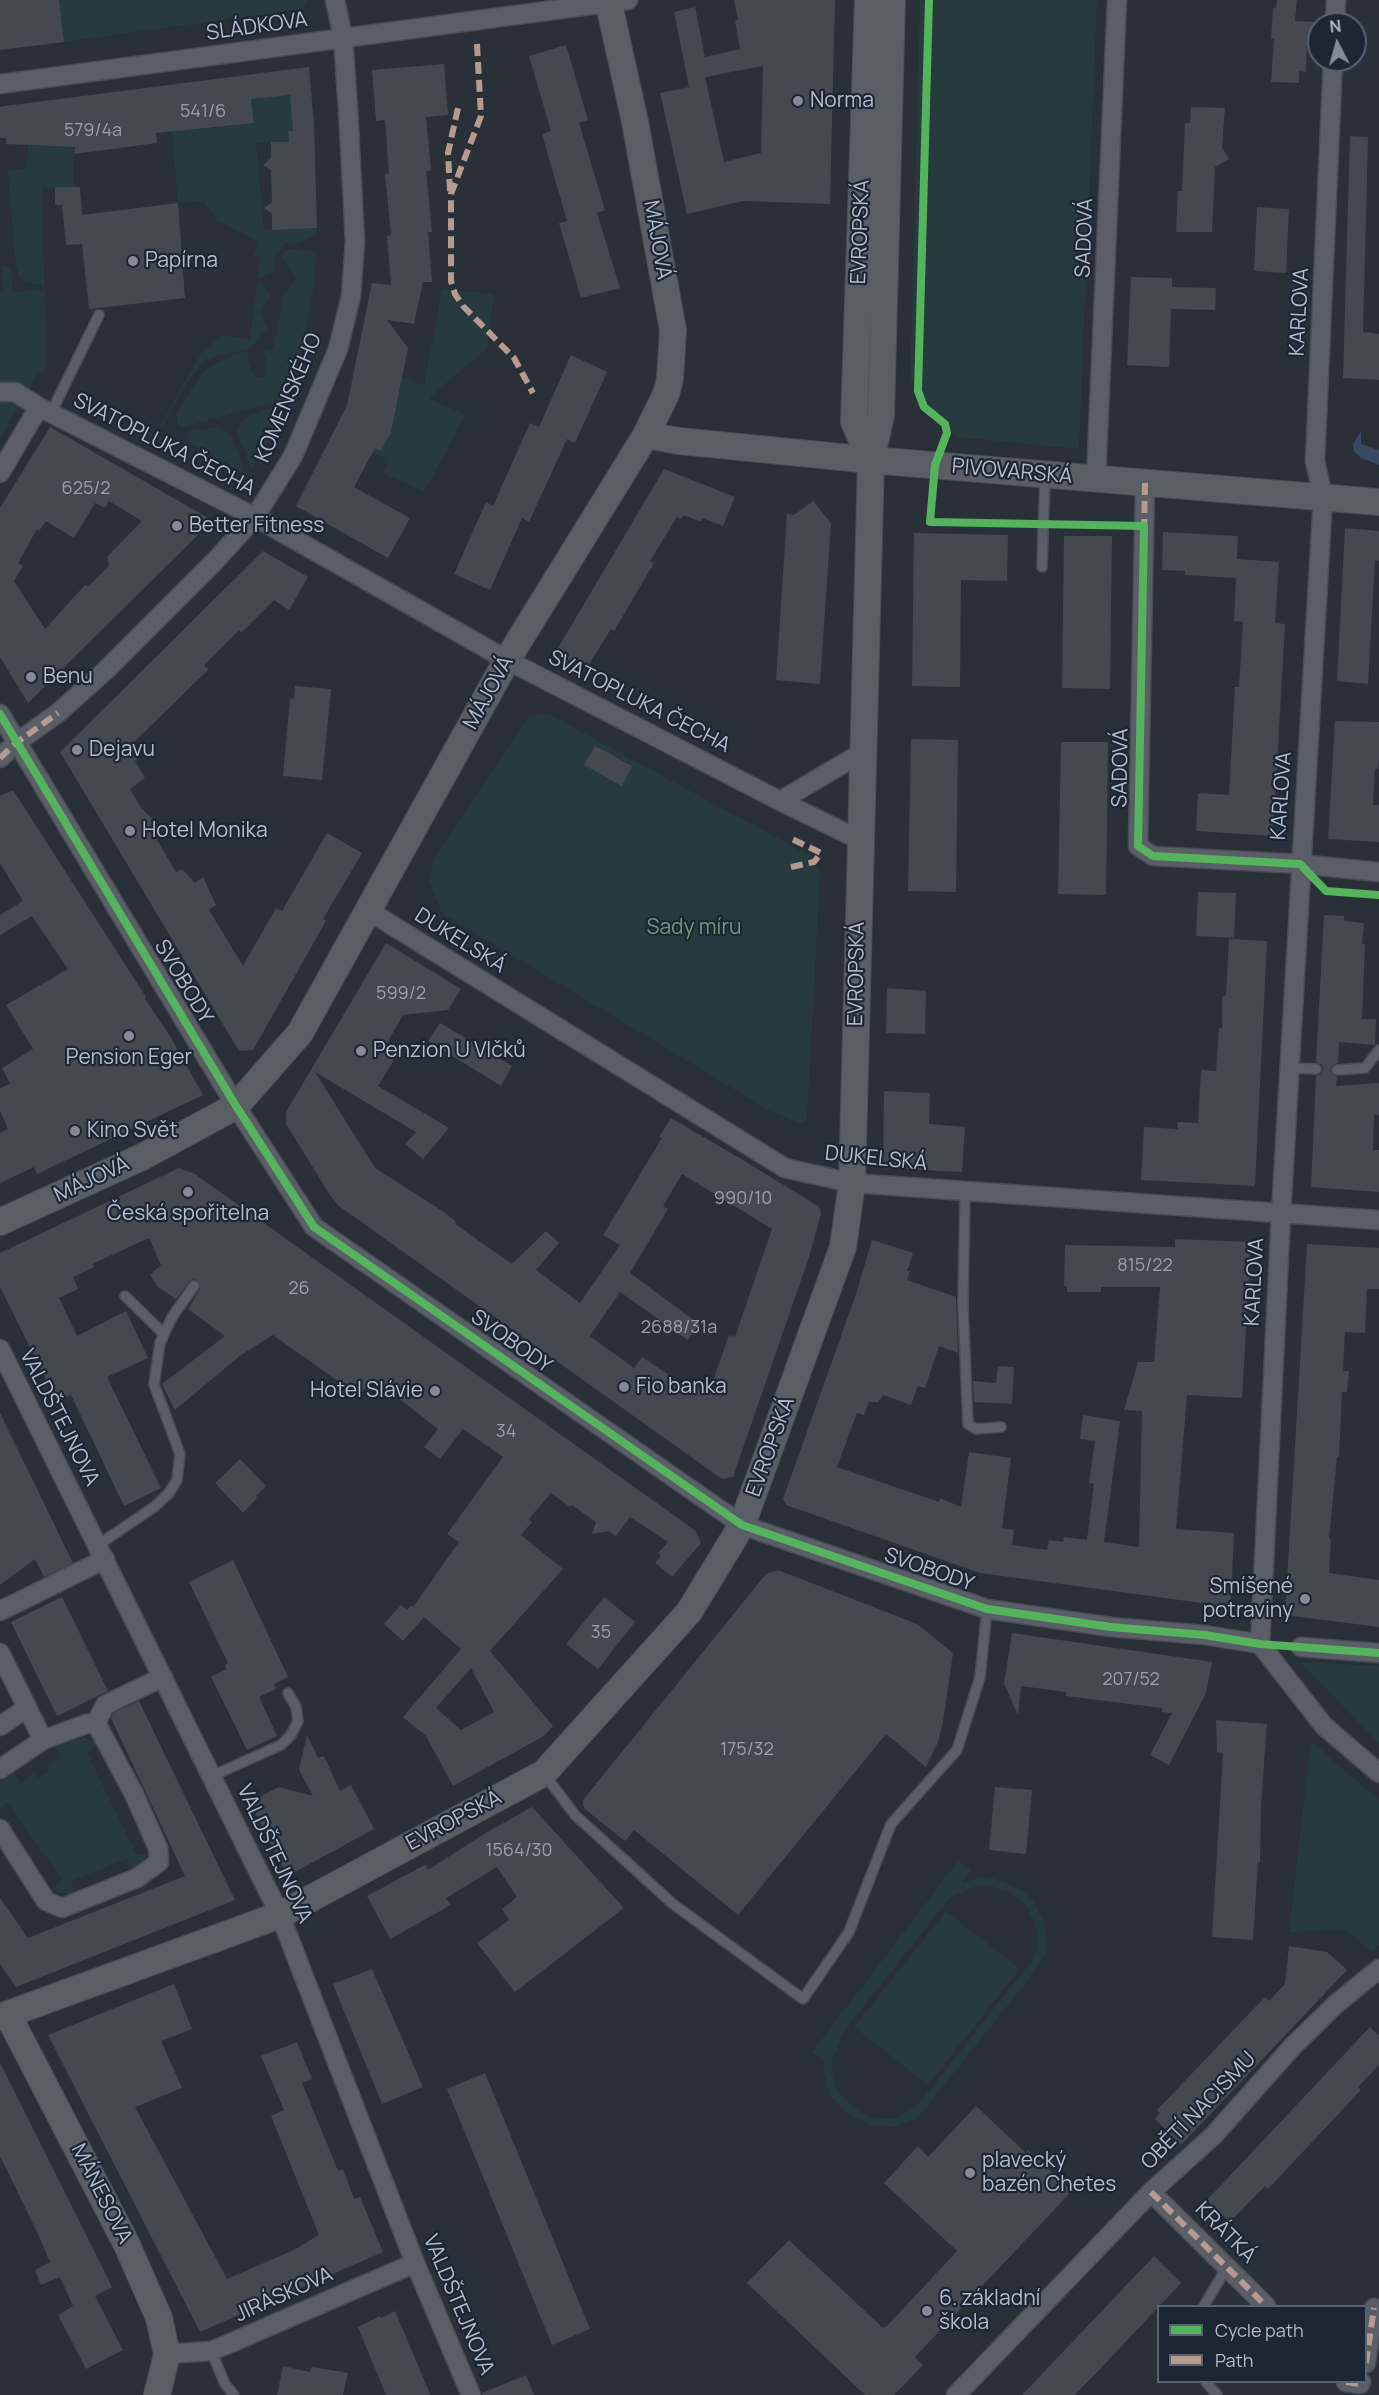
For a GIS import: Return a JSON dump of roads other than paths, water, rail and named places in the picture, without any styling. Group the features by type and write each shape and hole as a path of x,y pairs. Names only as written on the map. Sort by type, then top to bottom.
{"main road":[{"name":"EVROPSKÁ","path":"868,0 854,422 871,460"},
{"name":"EVROPSKÁ","path":"3,2012 280,1915 544,1773 689,1612 742,1525 843,1247 852,1183 871,460 881,415 892,0"},
{"name":"MÁJOVÁ","path":"0,1222 142,1157 236,1106 300,1034 507,660 646,435 666,394 670,379 673,330 615,1"},
{"name":"PIVOVARSKÁ","path":"646,435 679,441 871,460 1379,502"},
{"name":"MÁNESOVA","path":"3,2012 127,2245 159,2318 167,2354 157,2395"}],"street":[{"name":"KOMENSKÉHO","path":"0,758 16,743 58,713 106,670 255,517 293,456 312,414 338,349 351,296 355,242 343,37 335,0"},
{"name":"SADOVÁ","path":"1096,478 1117,0"},
{"name":"SLÁDKOVA","path":"0,84 615,1"},
{"name":"KARLOVA","path":"1260,1644 1300,864 1323,497 1315,461 1333,72"},
{"name":"SVATOPLUKA ČECHA","path":"0,392 15,392 45,410 255,517 507,660 860,840"},
{"path":"0,473 45,410"},
{"name":"SADOVÁ","path":"1145,483 1138,846 1153,856 1300,864"},
{"name":"SVOBODY","path":"0,714 236,1106 314,1227 742,1525 987,1609 1111,1627 1205,1635 1260,1644"},
{"path":"780,801 863,752"},
{"path":"1300,864 1379,872"},
{"name":"DUKELSKÁ","path":"369,911 785,1168 852,1183 1379,1220"},
{"name":"VALDŠTEJNOVA","path":"0,1349 280,1915 415,2263 471,2395"},
{"path":"0,1611 101,1552"},
{"path":"1260,1644 1324,1726 1379,1773"},
{"path":"1301,1647 1379,1653"},
{"path":"0,1653 43,1740"},
{"path":"96,1723 105,1705 163,1677"},
{"path":"0,1726 27,1708"},
{"path":"0,1769 43,1740 86,1724 96,1723"},
{"path":"0,1829 46,1901 62,1908 137,1878 159,1862 158,1848 134,1794 96,1723"},
{"name":"OBĚTÍ NACISMU","path":"956,2395 1151,2192 1214,2135 1293,2046 1329,2011 1379,1969"},
{"name":"KRÁTKÁ","path":"1151,2192 1264,2305"},
{"name":"JIRÁSKOVA","path":"167,2354 211,2351 415,2263"},
{"path":"1367,2350 1374,2308"}],"lane":[{"path":"45,410 99,315"},
{"path":"1042,567 1046,474"},
{"path":"1337,1070 1365,1068 1379,1050"},
{"path":"1290,1068 1316,1069"},
{"path":"964,1190 963,1306 967,1418 968,1424 976,1429 1001,1427"},
{"path":"101,1552 169,1493 177,1480 180,1454 154,1384 160,1343 172,1317 194,1286"},
{"path":"125,1296 164,1334"},
{"path":"544,1773 574,1815 673,1904 803,1999 849,1932 891,1824 957,1750 980,1677 987,1609"},
{"path":"212,1776 280,1745 291,1735 298,1721 296,1707 288,1694"},
{"path":"1205,2305 1227,2267"},
{"path":"211,2351 225,2384 234,2395"},
{"path":"1207,2383 1217,2395"}],"water":[{"path":"1361,431 1361,444 1379,450 1379,465 1361,458 1354,451 1353,444"}],"place":[{"name":"Norma","path":"798,101"},
{"name":"Papírna","path":"133,261"},
{"name":"Better Fitness","path":"177,526"},
{"name":"Benu","path":"31,677"},
{"name":"Dejavu","path":"77,750"},
{"name":"Hotel Monika","path":"130,831"},
{"name":"Pension Eger","path":"129,1036"},
{"name":"Penzion U Vlčků","path":"361,1051"},
{"name":"Kino Svět","path":"75,1131"},
{"name":"Česká spořitelna","path":"188,1192"},
{"name":"Fio banka","path":"624,1387"},
{"name":"Hotel Slávie","path":"435,1391"},
{"name":"Smíšené potraviny","path":"1305,1599"},
{"name":"plavecký bazén Chetes","path":"970,2173"},
{"name":"6. základní škola","path":"927,2311"}],"park label":[{"name":"Sady míru","path":"694,928"}]}
